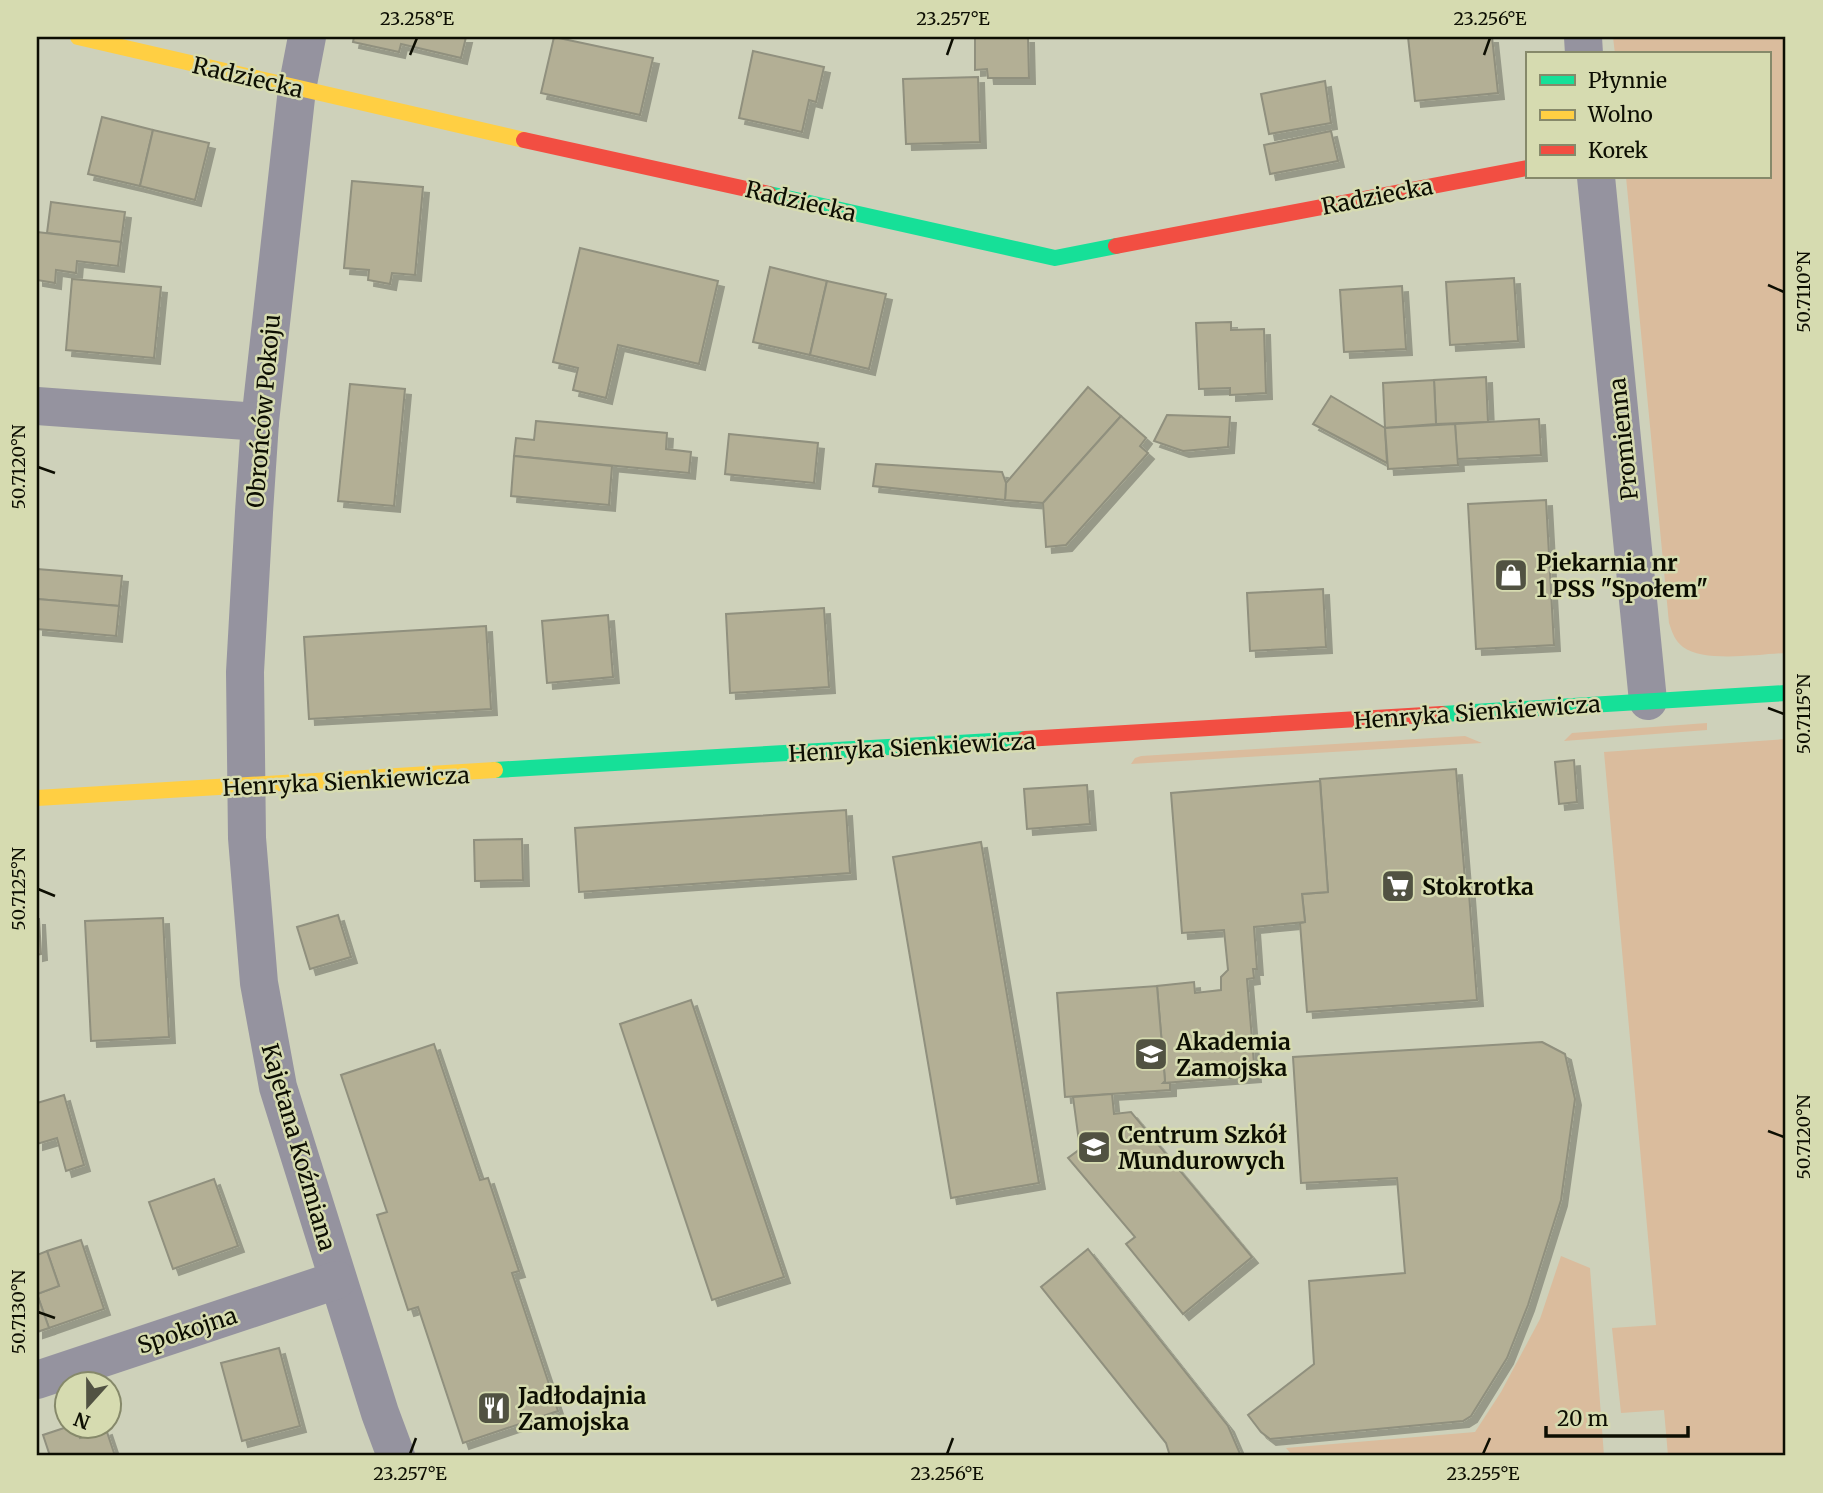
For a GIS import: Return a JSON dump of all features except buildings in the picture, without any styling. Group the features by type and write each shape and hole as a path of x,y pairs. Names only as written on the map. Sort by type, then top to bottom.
{"street":[{"name":"Radziecka","path":"78,37 297,89 1055,258 1526,168"},
{"name":"Obrońców Pokoju","path":"245,787 247,621 260,422 297,89 307,37"},
{"name":"Promienna","path":"1596,178 1648,701"},
{"path":"37,406 260,422"},
{"name":"Henryka Sienkiewicza","path":"37,798 1781,693"},
{"name":"Kajetana Koźmiana","path":"245,787 254,936 267,1033 278,1087 337,1280 396,1456"},
{"name":"Spokojna","path":"37,1380 337,1280"}],"shaded area":[{"path":"1613,37 1786,37 1786,653 1718,656 1692,652 1678,642 1669,623 1626,178 1770,178 1770,52 1615,52"},
{"path":"1707,723 1707,730 1564,741 1572,733"},
{"path":"1465,736 1482,743 1131,764 1135,758 1141,756"},
{"path":"1786,739 1786,1456 1668,1456 1664,1410 1621,1413 1612,1328 1656,1325 1604,752"},
{"path":"1561,1256 1590,1268 1604,1456 1293,1456 1286,1448 1475,1432 1501,1392 1540,1319"}],"traffic: fast":[{"path":"769,194 1055,258 1116,246"},
{"path":"1442,714 1786,693"},
{"path":"495,770 1025,739"}],"traffic: slow":[{"path":"78,37 524,140"},
{"path":"37,798 495,770"}],"traffic: jam":[{"path":"524,140 769,194"},
{"path":"1116,246 1526,168"},
{"path":"1025,739 1442,714"}],"place":[{"name":"Piekarnia nr 1 PSS \"Społem\"","path":"1511,575"},
{"name":"Stokrotka","path":"1398,886"},
{"name":"Akademia Zamojska","path":"1151,1054"},
{"name":"Centrum Szkół Mundurowych","path":"1094,1147"},
{"name":"Jadłodajnia Zamojska","path":"494,1408"}]}
